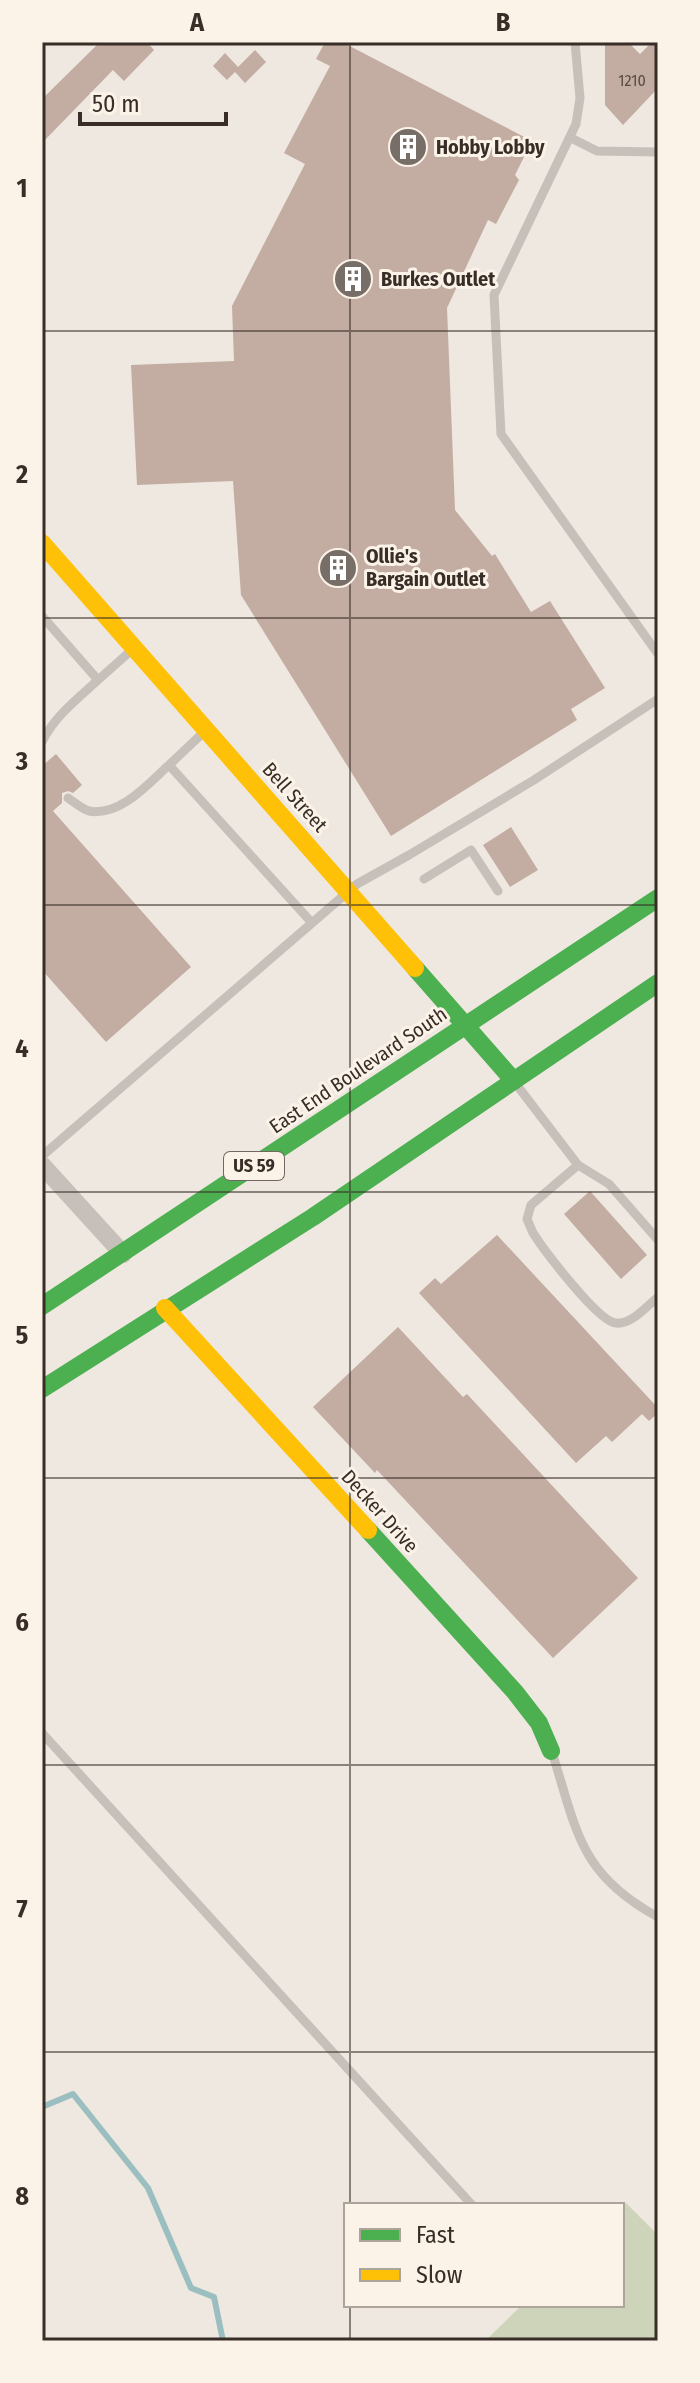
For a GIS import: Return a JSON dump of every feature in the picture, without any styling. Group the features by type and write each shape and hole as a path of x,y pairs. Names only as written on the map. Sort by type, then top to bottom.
{"main road":[{"name":"Bell Street","path":"42,543 514,1081"},
{"name":"East End Boulevard South","path":"42,1306 658,898"},
{"path":"42,1389 165,1308 313,1217 658,983"},
{"name":"Decker Drive","path":"165,1308 515,1692 539,1723 551,1751"}],"street":[{"path":"42,1165 123,1254"}],"lane":[{"path":"575,42 580,98 571,138 494,295 501,434 658,654"},
{"path":"571,138 597,151 658,152"},
{"path":"42,616 98,680"},
{"path":"42,742 48,729 62,714 134,648"},
{"path":"42,1156 357,884 534,780 658,699"},
{"path":"68,798 87,810 102,811 120,805 142,790 206,730"},
{"path":"169,765 312,923"},
{"path":"424,879 471,850 498,891"},
{"path":"514,1081 578,1165 609,1184 658,1240"},
{"path":"578,1165 531,1205 527,1213 533,1233 589,1304 608,1320 620,1323 629,1320 658,1297"},
{"path":"42,1733 470,2203"},
{"path":"551,1751 582,1844 595,1869 620,1893 658,1917"}],"green space":[{"path":"626,2203 658,2235 658,2341 485,2341 520,2307 624,2307"}],"building":[{"path":"100,42 147,42 154,50 124,81 113,70 42,143 42,99"},
{"path":"325,42 342,42 532,141 515,175 519,180 496,224 488,220 447,308 455,510 492,556 495,554 531,612 550,601 605,688 571,709 577,720 391,836 241,595 233,481 137,485 131,365 234,361 232,306 305,164 284,153 330,66 316,59"},
{"path":"605,42 628,42 640,54 652,42 658,42 658,88 623,125 605,105"},
{"path":"255,50 266,62 245,83 235,72 227,80 213,66 225,53 238,67"},
{"path":"56,754 82,785 73,793 62,793 62,803 53,811 191,967 106,1042 42,970 42,766"},
{"path":"511,827 538,870 510,887 483,845"},
{"path":"590,1191 647,1255 621,1279 564,1214"},
{"path":"497,1235 658,1408 658,1413 649,1421 642,1414 612,1442 606,1436 576,1463 419,1293 435,1278 441,1284"},
{"path":"398,1327 463,1397 467,1394 638,1578 553,1658 377,1470 375,1473 313,1407"}],"waterway":[{"path":"42,2107 73,2094 148,2188 191,2288 214,2297 223,2341"}],"traffic: fast":[{"path":"42,1306 658,898"},
{"path":"415,968 514,1081"},
{"path":"42,1389 313,1217 658,983"},
{"path":"368,1530 515,1692 539,1723 551,1751"}],"traffic: slow":[{"path":"42,543 415,968"},
{"path":"165,1308 368,1530"}],"place":[{"name":"Hobby Lobby","path":"408,147"},
{"name":"Burkes Outlet","path":"353,279"},
{"name":"Ollie's Bargain Outlet","path":"338,568"}]}
